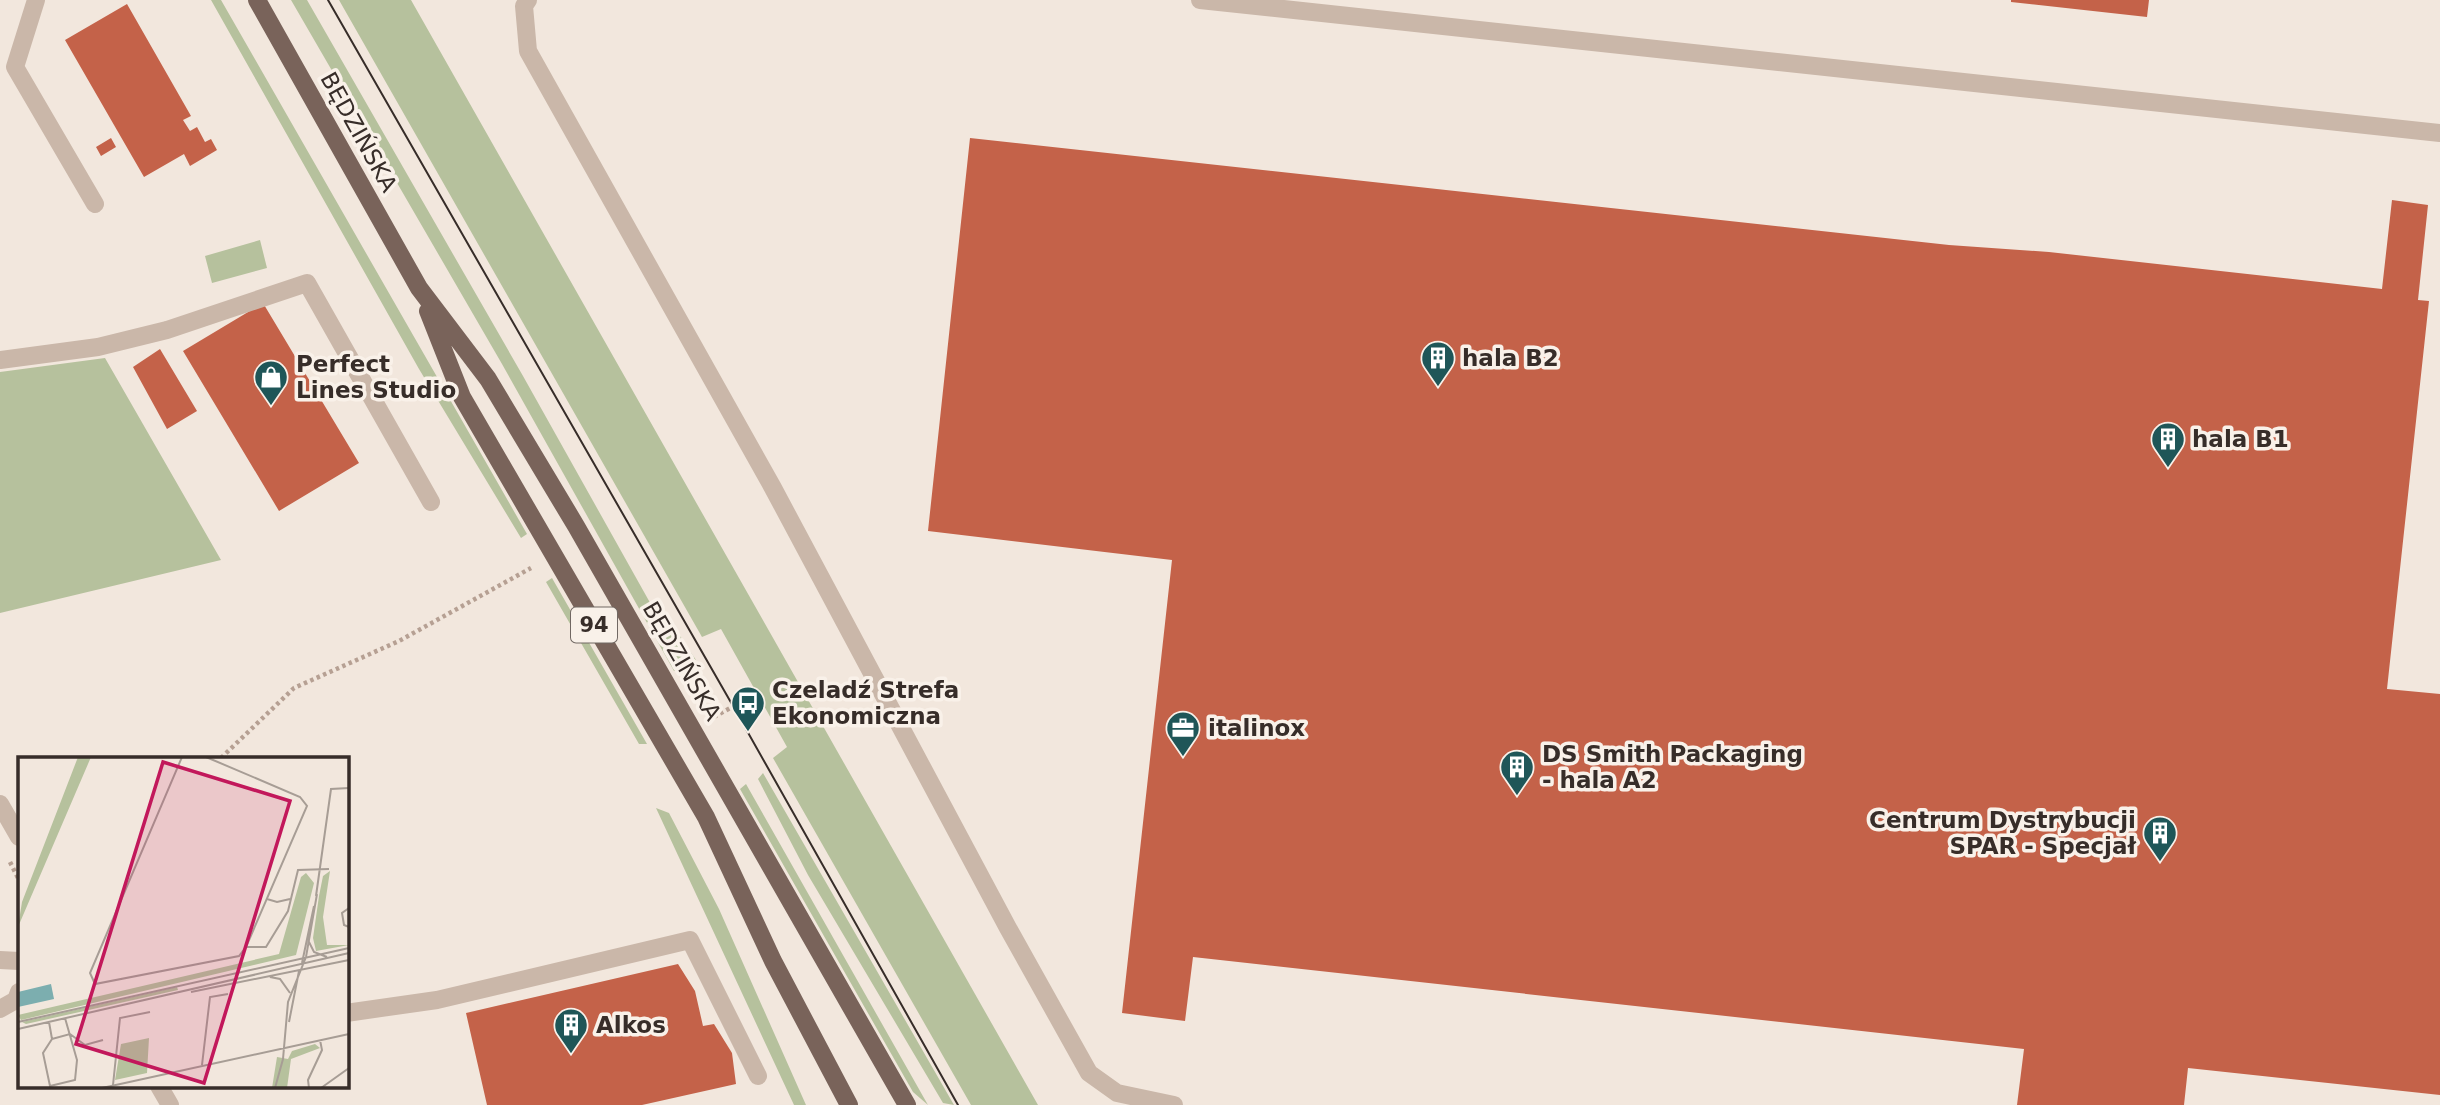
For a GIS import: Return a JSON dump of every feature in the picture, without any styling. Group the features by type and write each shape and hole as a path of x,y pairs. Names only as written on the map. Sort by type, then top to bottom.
{"main road":[{"name":"BĘDZIŃSKA","path":"257,0 418,288 462,397 705,817 773,961 849,1105"},
{"name":"BĘDZIŃSKA","path":"418,288 488,379 539,464 724,782 907,1105"}],"street":[{"path":"36,0 15,67 95,204"},
{"path":"528,0 524,6 528,51 773,488 1089,1073 1117,1093 1174,1105"},
{"path":"1200,0 2440,133"},
{"path":"0,360 98,347 167,330 307,283 431,502"},
{"path":"0,804 18,835"},
{"path":"348,1013 437,1000 690,940 758,1076"},
{"path":"0,960 18,961"},
{"path":"0,1009 16,1000 18,995"},
{"path":"160,1088 170,1105"}],"path":[{"path":"222,757 294,688 399,641 553,555"}],"green space":[{"path":"211,0 221,0 527,534 521,538 419,369"},
{"path":"291,0 307,0 667,633 678,633 696,660 674,671 502,364"},
{"path":"339,0 411,0 1038,1105 971,1105 773,758 787,747 721,629 702,637"},
{"path":"260,240 267,268 212,283 205,256"},
{"path":"105,358 221,560 0,613 0,372"},
{"path":"552,578 647,744 639,744 546,582"},
{"path":"763,773 954,1105 943,1103 808,875 758,779"},
{"path":"746,784 928,1105 913,1092 740,789"},
{"path":"656,808 669,813 719,909 806,1105 794,1105"}],"building":[{"path":"2011,0 2149,0 2147,17"},
{"path":"127,4 191,116 183,120 190,131 197,127 205,142 211,139 217,150 190,166 184,154 144,177 65,40"},
{"path":"111,138 116,147 101,156 96,147"},
{"path":"970,138 1949,245 2049,252 2382,289 2392,200 2428,205 2418,300 2429,301 2387,689 2440,694 2440,1095 2188,1068 2184,1105 2017,1105 2024,1049 1193,957 1185,1021 1122,1013 1172,560 928,531"},
{"name":"Perfect Lines Studio","path":"263,303 359,463 279,511 183,351"},
{"path":"160,349 197,411 167,429 133,367"},
{"name":"Alkos","path":"678,964 695,991 703,1026 714,1024 732,1053 736,1084 642,1105 487,1105 466,1013"}],"tram line":[{"path":"328,0 733,706 958,1105"}],"place":[{"name":"hala B2","path":"1438,388"},
{"name":"Perfect Lines Studio","path":"271,407"},
{"name":"hala B1","path":"2168,469"},
{"name":"Czeladź Strefa Ekonomiczna","path":"748,733"},
{"name":"italinox","path":"1183,758"},
{"name":"DS Smith Packaging - hala A2","path":"1517,797"},
{"name":"Centrum Dystrybucji SPAR - Specjał","path":"2160,863"},
{"name":"Alkos","path":"571,1055"}]}
